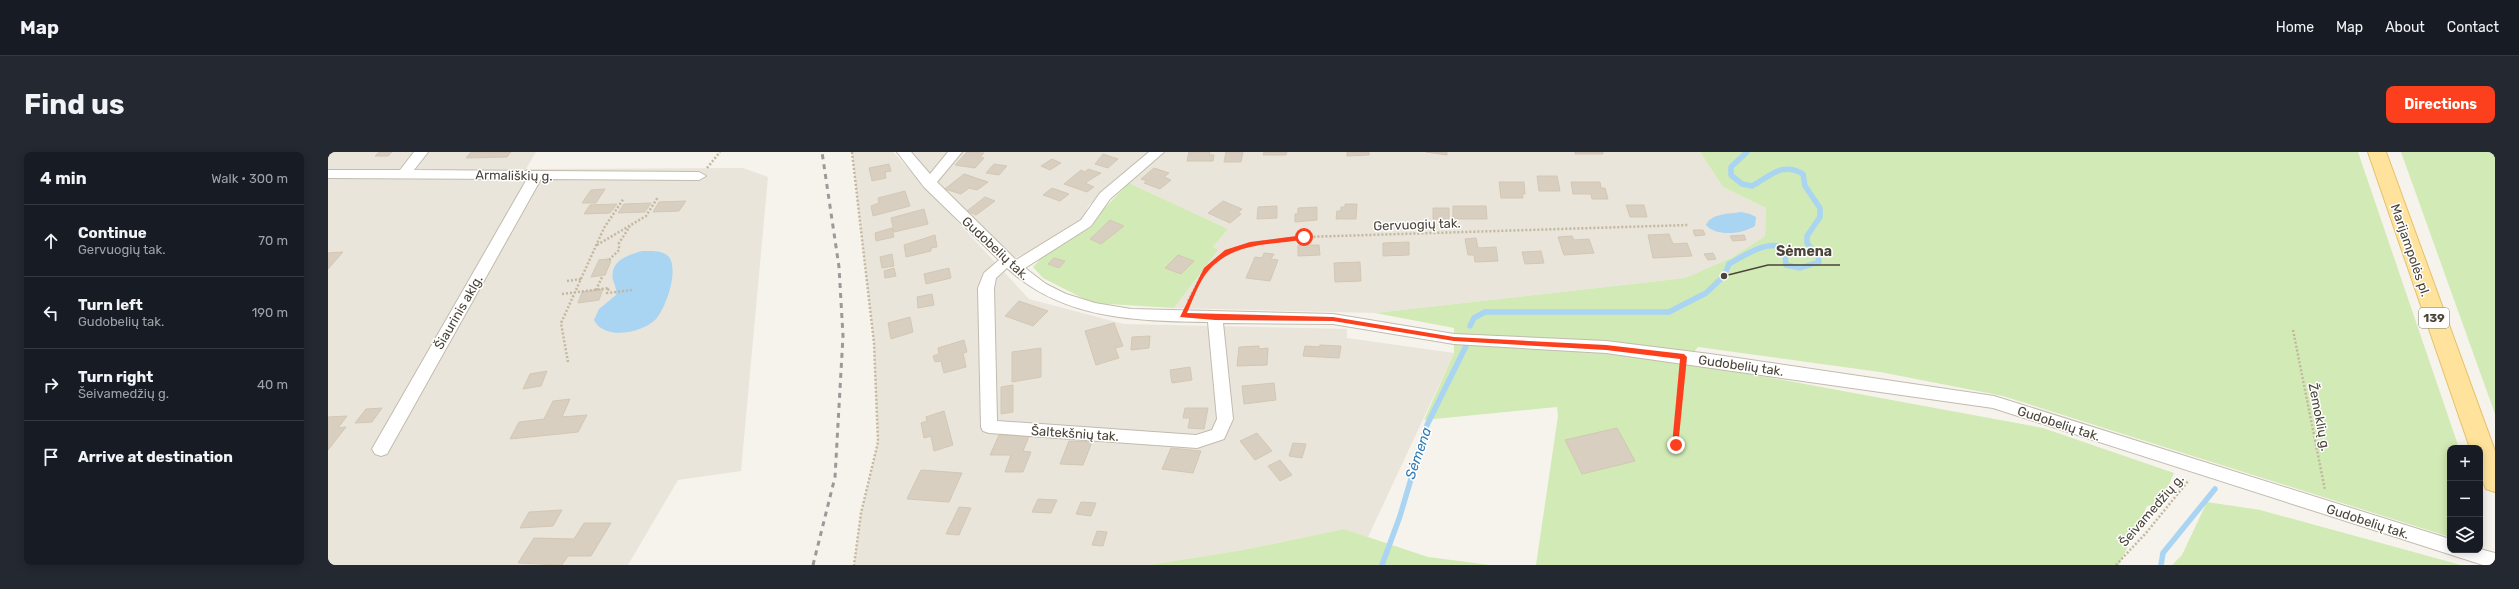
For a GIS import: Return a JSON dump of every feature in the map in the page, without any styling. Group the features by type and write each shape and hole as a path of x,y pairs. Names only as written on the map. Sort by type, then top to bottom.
{"main road":[{"name":"Marijampolės pl.","path":"2377,152 2461,393 2495,482"}],"street":[{"path":"404,174 421,152"},
{"name":"Gudobelių tak.","path":"904,152 929,184 1029,280 1050,292 1084,306 1135,315 1183,315 1215,318 1333,319 1454,339 1606,347 1994,402 2447,546"},
{"path":"929,184 955,152"},
{"path":"1011,263 1086,223 1104,196 1157,152"},
{"name":"Armališkių g.","path":"328,174 700,176"},
{"name":"Šiaurinis aklg.","path":"381,449 536,176"},
{"name":"Šaltekšnių tak.","path":"1011,263 989,276 986,288 989,427 1197,442 1218,434 1225,419 1215,318"},
{"path":"2470,553 2495,561"}],"path":[{"path":"700,176 720,152"},
{"path":"852,152 874,343 878,442 861,513 854,565"},
{"path":"597,245 646,216 658,197"},
{"path":"568,362 562,323 604,228 624,198"},
{"path":"609,260 618,250 620,243 630,225"},
{"name":"Gervuogių tak.","path":"1183,315 1206,269 1227,251 1250,244 1304,237 1689,225"},
{"path":"596,290 602,277"},
{"path":"567,281 581,279"},
{"path":"562,294 609,288 607,293 633,290"},
{"name":"Žemoklių g.","path":"2292,330 2329,508"},
{"path":"1676,445 1684,357"},
{"name":"Šeivamedžių g.","path":"2116,565 2201,468"}],"shaded area":[{"path":"328,152 536,152 526,169 743,168 768,177 741,471 678,480 628,565 328,565"},
{"path":"852,152 893,152 1029,299 1124,324 1347,329 1347,338 1454,353 1368,537 1344,529 1243,550 1149,565 854,565 861,513 878,442 874,343"},
{"path":"908,152 1150,152 1088,206 1082,222 1040,247 1012,259 972,220"},
{"path":"1165,152 1700,152 1723,187 1766,208 1765,236 1731,258 1685,278 1375,313 1174,308 1218,250 1213,247 1228,229 1129,183"}],"green space":[{"path":"1700,152 2358,152 2458,445 2447,445 2447,536 2003,396 1880,372 1698,347 1686,362 2043,428 2174,473 2161,503 2147,506 2119,565 1536,565 1558,416 1557,407 1424,420 1454,353 1454,328 1375,313 1685,278 1731,258 1765,236 1766,208 1723,187"},
{"path":"2401,152 2495,152 2495,414"},
{"path":"1129,183 1228,229 1213,247 1218,250 1174,308 1092,303 1043,278 1033,267 1044,255 1080,233"},
{"path":"2207,502 2260,510 2461,565 2172,565 2182,555"},
{"path":"1344,529 1428,557 1490,565 1149,565 1243,550"}],"water":[{"path":"1741,212 1756,217 1755,226 1744,231 1723,233 1710,229 1706,225 1708,221 1716,216"},
{"path":"642,251 656,251 663,253 668,256 671,262 673,269 672,278 664,306 656,319 642,328 624,333 606,331 599,327 594,320 599,309 616,295 613,280 614,268 621,260"}],"building":[{"path":"379,152 392,152 388,156 375,156"},
{"path":"471,152 511,152 507,157 466,158"},
{"path":"967,152 984,153 980,157 984,158 975,168 955,165"},
{"path":"1189,152 1210,152 1209,155 1214,155 1213,161 1187,161"},
{"path":"1226,152 1243,152 1241,162 1224,162"},
{"path":"1264,152 1287,152 1286,155 1263,155"},
{"path":"1347,152 1369,152 1369,155 1347,156"},
{"path":"1426,152 1447,152 1447,155"},
{"path":"1575,152 1603,152 1603,154 1575,154"},
{"path":"1103,154 1118,159 1108,168 1095,164"},
{"path":"1052,159 1061,163 1050,170 1041,166"},
{"path":"889,164 891,171 885,172 886,178 872,181 869,168"},
{"path":"994,164 1007,166 999,175 986,173"},
{"path":"1154,168 1169,173 1164,177 1171,180 1160,189 1144,183 1147,181 1141,179"},
{"path":"1088,169 1101,173 1085,183 1094,187 1087,192 1064,184 1081,170 1085,172"},
{"path":"964,174 988,182 977,190 969,188 961,194 945,189"},
{"path":"1537,176 1557,176 1560,191 1539,191"},
{"path":"1499,182 1524,182 1525,194 1522,194 1523,198 1501,198"},
{"path":"1571,182 1600,182 1601,188 1605,188 1608,199 1592,199 1591,194 1573,194"},
{"path":"1052,188 1069,194 1060,201 1043,195"},
{"path":"605,189 596,203 582,203 591,190"},
{"path":"905,191 910,206 873,216 871,206 879,203 878,198"},
{"path":"985,197 995,201 976,215 967,211"},
{"path":"686,201 679,211 653,212 659,202"},
{"path":"1223,201 1242,209 1238,213 1241,214 1230,223 1208,213"},
{"path":"651,203 645,212 618,213 624,204"},
{"path":"617,204 610,213 584,214 590,205"},
{"path":"1345,204 1357,204 1356,219 1336,219 1337,211 1341,211 1341,207 1345,207"},
{"path":"1626,205 1644,205 1647,217 1630,217"},
{"path":"1277,206 1277,218 1257,219 1258,207"},
{"path":"1453,206 1486,206 1487,219 1453,219"},
{"path":"1317,207 1317,220 1295,222 1295,214 1298,214 1298,208"},
{"path":"1433,208 1449,208 1449,219 1433,219"},
{"path":"924,209 928,224 894,232 891,218"},
{"path":"1110,220 1124,226 1101,244 1090,239"},
{"path":"892,228 894,237 876,241 875,233"},
{"path":"1693,230 1703,230 1705,235 1695,236"},
{"path":"1669,234 1673,244 1687,243 1692,256 1653,258 1648,235"},
{"path":"935,235 937,247 931,248 931,251 906,257 904,245"},
{"path":"1744,235 1746,240 1733,241 1730,236"},
{"path":"1572,236 1574,240 1589,239 1594,253 1564,255 1558,237"},
{"path":"1476,238 1478,248 1496,247 1498,261 1475,262 1474,255 1468,255 1465,239"},
{"path":"1409,242 1409,255 1383,256 1383,243"},
{"path":"1298,245 1319,245 1320,255 1298,256"},
{"path":"1541,251 1544,263 1525,264 1522,252"},
{"path":"343,252 328,269 328,253"},
{"path":"1264,253 1274,254 1271,259 1278,260 1270,281 1246,278 1255,257 1262,258"},
{"path":"1713,253 1716,259 1708,260 1704,254"},
{"path":"892,254 894,266 882,268 880,257"},
{"path":"1178,255 1194,261 1181,274 1165,268"},
{"path":"1054,258 1065,261 1059,268 1048,264"},
{"path":"608,259 607,261 611,261 605,275 591,277 599,260"},
{"path":"1360,262 1361,281 1335,282 1334,263"},
{"path":"894,268 896,276 885,278 884,271"},
{"path":"949,268 951,278 926,284 924,274"},
{"path":"603,289 599,300 578,303 582,292"},
{"path":"932,294 934,305 918,308 917,297"},
{"path":"1019,301 1048,311 1033,326 1005,316"},
{"path":"910,317 913,332 891,339 888,323"},
{"path":"1114,323 1123,346 1115,348 1119,358 1096,365 1085,331"},
{"path":"1150,336 1149,348 1131,350 1132,337"},
{"path":"964,340 967,352 963,353 966,367 944,373 941,361 935,362 933,356 939,354 938,348"},
{"path":"1320,345 1341,346 1339,358 1303,356 1305,346 1319,347"},
{"path":"1259,346 1259,349 1268,348 1267,365 1237,366 1239,347"},
{"path":"1041,348 1041,377 1012,382 1012,352"},
{"path":"1190,367 1192,380 1172,383 1170,370"},
{"path":"547,371 541,386 523,389 530,374"},
{"path":"1274,383 1276,400 1244,404 1242,386"},
{"path":"1013,385 1013,412 1001,414 1001,387"},
{"path":"570,399 562,417 587,415 578,432 510,439 519,422 544,419 553,401"},
{"path":"382,408 372,422 355,423 366,409"},
{"path":"1185,408 1208,408 1204,429 1188,428 1190,418 1183,418"},
{"path":"944,411 953,445 934,451 931,436 924,438 921,423 927,421 926,417"},
{"path":"347,416 338,428 346,427 328,450 328,417"},
{"path":"1617,428 1635,461 1582,474 1565,440"},
{"path":"1257,433 1272,451 1255,460 1240,441"},
{"path":"999,435 1029,436 1023,451 1031,452 1023,472 1005,472 1011,455 990,455"},
{"path":"1069,441 1092,442 1083,465 1060,464"},
{"path":"1293,443 1306,444 1302,458 1289,456"},
{"path":"1171,448 1201,451 1193,473 1162,469"},
{"path":"1280,460 1292,475 1280,481 1268,466"},
{"path":"921,470 962,473 949,502 907,499"},
{"path":"1038,499 1057,500 1051,513 1032,512"},
{"path":"1081,502 1096,503 1091,516 1076,514"},
{"path":"959,507 971,508 959,535 946,534"},
{"path":"562,510 553,526 520,528 529,512"},
{"path":"584,523 611,523 591,556 568,556 562,565 518,563 534,538 574,539"},
{"path":"1097,531 1107,532 1103,546 1092,545"}],"waterway":[{"name":"Sėmena","path":"1470,326 1474,318 1485,312 1669,312 1706,293 1724,276 1729,264 1748,253 1772,245 1778,246 1783,250 1786,265 1800,268 1819,262 1818,256 1807,243 1807,236 1820,217 1820,208 1805,186 1803,174 1795,170 1782,170 1770,175 1752,186 1742,184 1731,175 1731,167 1747,152"},
{"name":"Sėmena","path":"1382,565 1400,516 1427,425 1466,346"},
{"path":"2161,565 2163,553 2215,489"}],"railway":[{"path":"813,565 835,477 843,336 839,267 822,152"}],"place":[{"name":"Sėmena","path":"1724,276"}],"route":[{"path":"1304,237 1250,244 1227,251 1218,257 1206,269 1187,303 1183,315 1215,318 1333,319 1454,339 1606,347 1684,357 1676,445"}]}
